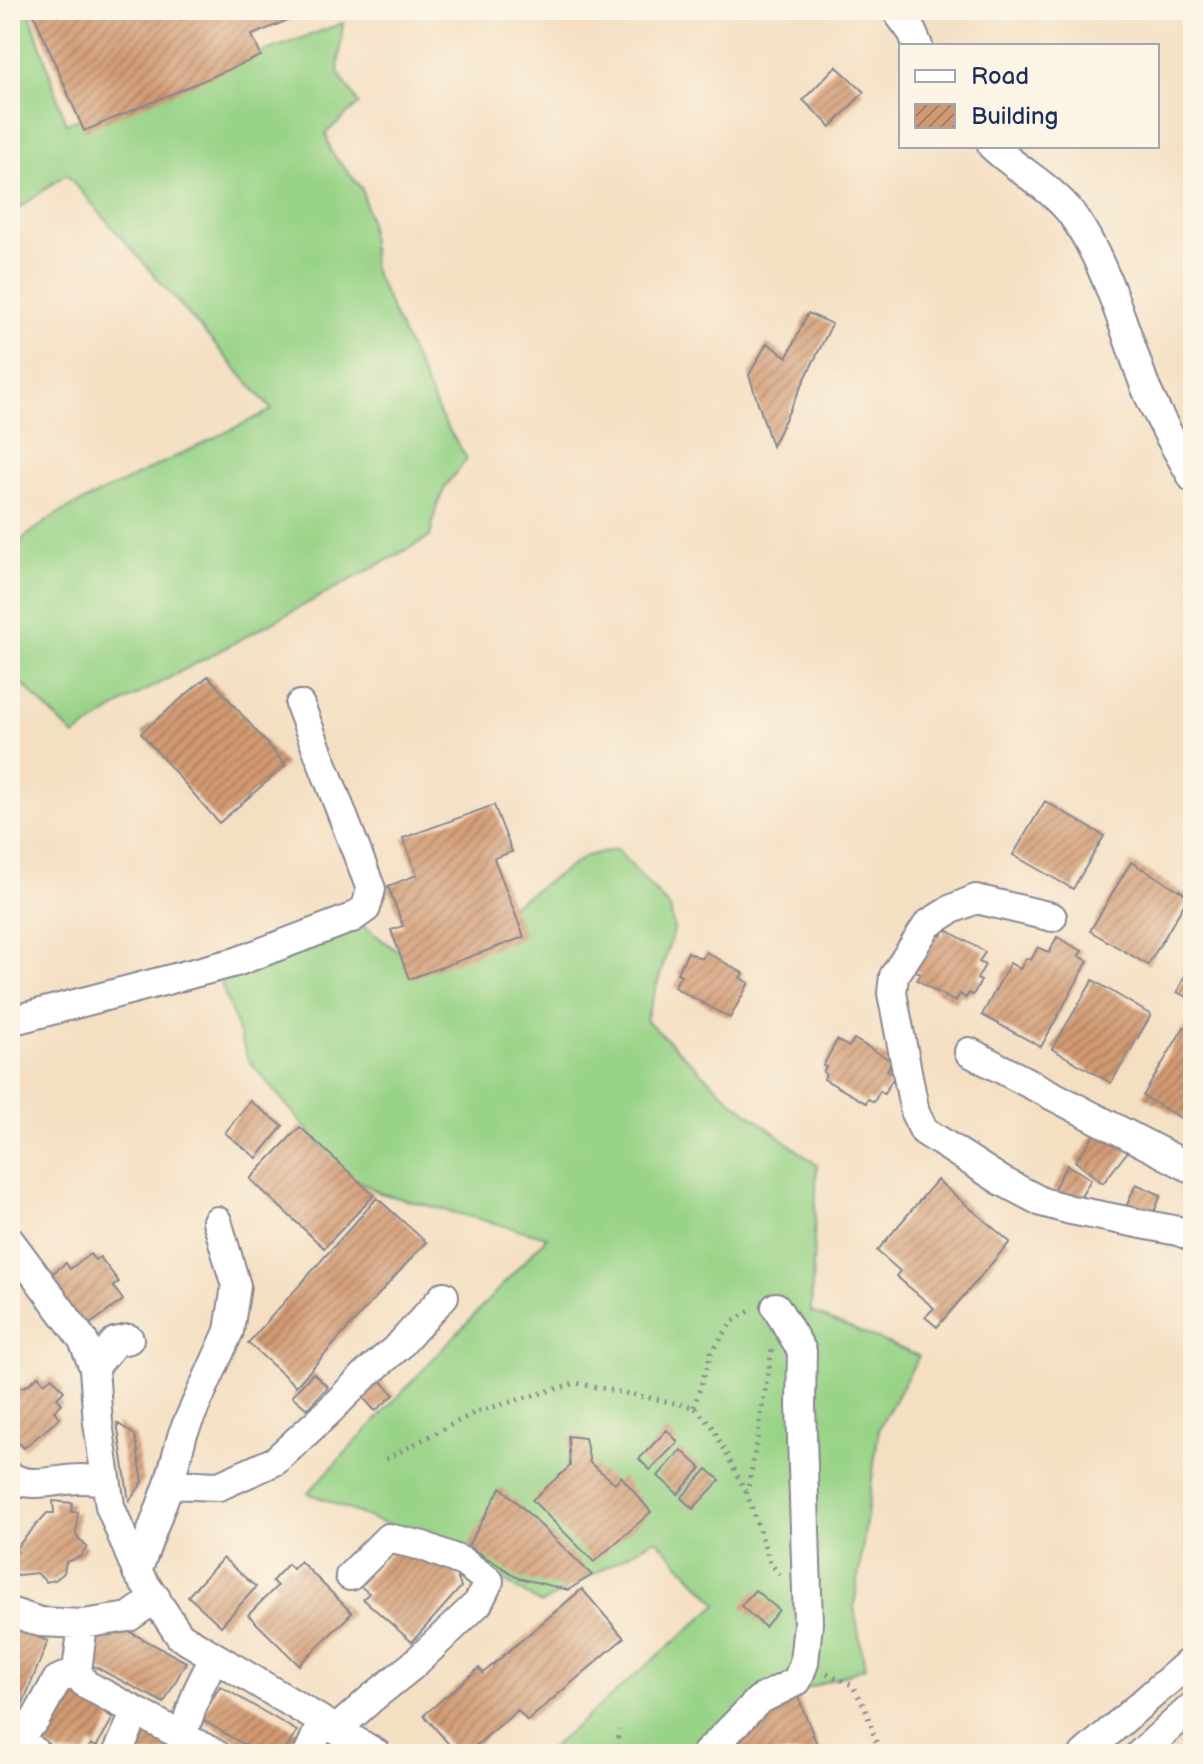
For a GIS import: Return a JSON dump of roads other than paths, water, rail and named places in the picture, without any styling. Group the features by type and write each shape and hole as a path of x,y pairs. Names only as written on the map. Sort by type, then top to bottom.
{"street":[{"path":"896,10 917,44"},
{"path":"994,148 1070,211 1081,228 1107,283 1147,390 1193,478"},
{"path":"10,1021 236,962 352,918 366,908 371,889 300,705"},
{"path":"1052,917 976,899 928,924 894,976 892,993 915,1113 924,1131 1002,1181 1042,1202 1178,1231 1193,1237"},
{"path":"969,1052 1193,1169"},
{"path":"137,1572 169,1484 183,1433 229,1331 236,1286 217,1221"},
{"path":"10,1241 83,1340 94,1368 110,1506 137,1572 180,1636 377,1754"},
{"path":"169,1484 219,1486 275,1461 398,1347 444,1296"},
{"path":"706,1754 759,1700 797,1681 804,1663 808,1623 802,1351 776,1307"},
{"path":"94,1368 115,1342 129,1339"},
{"path":"12,1484 106,1480"},
{"path":"308,1754 329,1726 372,1698 412,1666 478,1603 489,1581 463,1562 423,1546 388,1538 350,1576"},
{"path":"10,1612 40,1622 83,1624 129,1617 156,1598"},
{"path":"83,1624 77,1671 85,1684 216,1754"},
{"path":"182,1736 198,1690 214,1657"},
{"path":"1084,1754 1193,1659"},
{"path":"21,1745 57,1680 77,1671"},
{"path":"1140,1754 1193,1706"},
{"path":"117,1754 136,1712"}]}
